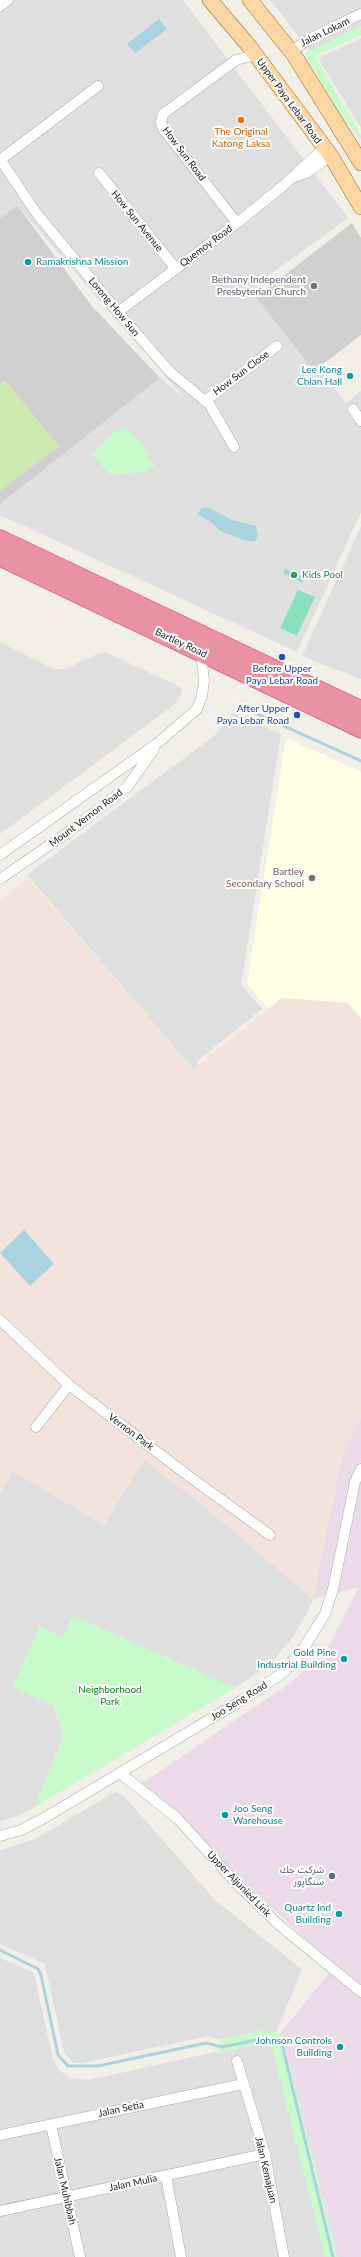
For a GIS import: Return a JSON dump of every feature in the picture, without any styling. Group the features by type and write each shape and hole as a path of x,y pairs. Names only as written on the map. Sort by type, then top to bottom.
{"highway":[{"name":"Bartley Road","path":"0,538 361,710"},
{"name":"Bartley Road","path":"0,557 361,729"},
{"path":"316,689 336,691 361,699"}],"main road":[{"name":"Upper Paya Lebar Road","path":"210,0 256,55 327,152 361,207"},
{"path":"250,0 291,51 361,163"}],"street":[{"path":"0,6 8,0"},
{"name":"Jalan Lokam","path":"291,51 315,36 361,14"},
{"name":"How Sun Road","path":"237,223 163,129 161,122 163,114 236,60 256,55"},
{"name":"Lorong How Sun","path":"98,86 0,159 37,214 118,312 169,371 215,411 234,448"},
{"name":"Quemoy Road","path":"118,312 237,223 293,178 306,173 327,152"},
{"name":"How Sun Avenue","path":"99,173 176,269"},
{"name":"How Sun Close","path":"205,401 277,346"},
{"path":"353,408 361,421"},
{"name":"Mount Vernon Road","path":"0,855 159,742 197,709 202,696 204,681 201,653"},
{"name":"Mount Vernon Road","path":"0,879 70,831 127,787 159,742"},
{"name":"Vernon Park","path":"0,1320 69,1385 190,1477 270,1535"},
{"path":"36,1427 69,1385"},
{"name":"Joo Seng Road","path":"0,1836 21,1830 44,1818 239,1702 284,1672 305,1646 325,1614 333,1588 361,1469"},
{"name":"Upper Aljunied Link","path":"120,1773 177,1818 237,1884 279,1925 361,1992"},
{"name":"Jalan Kemajuan","path":"237,2061 265,2154 284,2257"},
{"name":"Jalan Setia","path":"0,2136 243,2084"},
{"name":"Jalan Muhibbah","path":"51,2124 80,2257"},
{"name":"Jalan Mulia","path":"0,2211 265,2154"},
{"path":"166,2176 181,2257"}],"shaded area":[{"path":"0,0 183,0 348,218 256,285 346,403 361,391 361,512 297,652 0,515 0,504 160,378 184,398 17,205 0,218"},
{"path":"270,0 361,0 361,35 314,56"},
{"path":"361,38 361,128 318,58"},
{"name":"Ramakrishna Mission","path":"17,205 91,305 160,378 0,504 0,218"},
{"path":"352,223 361,238 361,335 314,371 256,297"},
{"path":"361,526 361,679 302,656"},
{"path":"0,642 54,669 65,669 97,654 106,652 182,688 181,694 174,705 0,834"},
{"path":"233,712 281,734 241,985 262,1009 197,1061 199,1064 193,1069 27,875 215,735"},
{"name":"Bartley Secondary School","path":"286,738 361,772 361,1019 348,1003 282,998 268,1009 247,983"},
{"path":"27,877 193,1069 282,998 348,1003 361,1019 361,1418 342,1457 313,1599 199,1501 145,1461 142,1462 104,1525 13,1471 0,1493 0,902"},
{"path":"361,1418 361,2257 337,2257 281,2032 335,1966 139,1785 289,1684 326,1652 359,1587 313,1599 342,1457"},
{"path":"145,1461 198,1501 313,1599 293,1637 273,1661 235,1688 73,1616 63,1638 12,1687 53,1705 64,1735 35,1807 21,1815 0,1821 0,1493 13,1471 104,1525 142,1462"},
{"path":"115,1792 124,1796 215,1900 302,1969 276,2033 261,2031 221,2040 208,2036 82,2063 74,2063 64,2052 45,1964 0,1944 0,1850 35,1839"},
{"path":"0,1958 34,1973 53,2060 60,2071 70,2078 89,2080 215,2052 220,2053 260,2044 269,2045 273,2051 325,2257 0,2257"}],"green space":[{"path":"361,26 361,34 315,56 361,135 361,139 340,115 305,53"},
{"path":"5,380 59,446 0,491 0,384"},
{"path":"124,428 132,433 142,444 155,467 147,472 109,474 92,454 114,433"},
{"path":"298,590 315,597 297,636 280,628"},
{"name":"Neighborhood Park","path":"73,1616 235,1688 35,1807 64,1734 53,1705 12,1687 40,1626 63,1638"},
{"path":"261,2031 276,2033 281,2032 337,2257 325,2257 273,2051 269,2045 260,2044 220,2053 215,2052 221,2040"}],"water":[{"path":"159,19 167,29 135,53 127,44"},
{"path":"202,508 210,508 232,520 256,526 258,535 256,540 253,542 244,540 220,531 211,522 197,514"},
{"name":"Kids Pool","path":"285,569 303,577 302,583 283,573"},
{"path":"24,1230 54,1264 30,1286 0,1253"}],"waterway":[{"path":"242,707 361,761"},
{"path":"0,1950 38,1969 41,1975 58,2055 68,2066 98,2066 206,2043 222,2047 262,2039 282,2044 333,2257"}],"place":[{"name":"The Original Katong Laksa","path":"241,120"},
{"name":"Ramakrishna Mission","path":"28,262"},
{"name":"Bethany Independent Presbyterian Church","path":"314,286"},
{"name":"Lee Kong Chian Hall","path":"350,376"},
{"name":"Kids Pool","path":"294,575"},
{"name":"Before Upper Paya Lebar Road","path":"282,657"},
{"name":"After Upper Paya Lebar Road","path":"297,715"},
{"name":"Bartley Secondary School","path":"312,878"},
{"name":"Gold Pine Industrial Building","path":"344,1659"},
{"name":"Joo Seng Warehouse","path":"225,1815"},
{"name":"شركت جك سنگاپور","path":"332,1876"},
{"name":"Quartz Ind Building","path":"339,1914"},
{"name":"Johnson Controls Building","path":"340,2047"}]}
